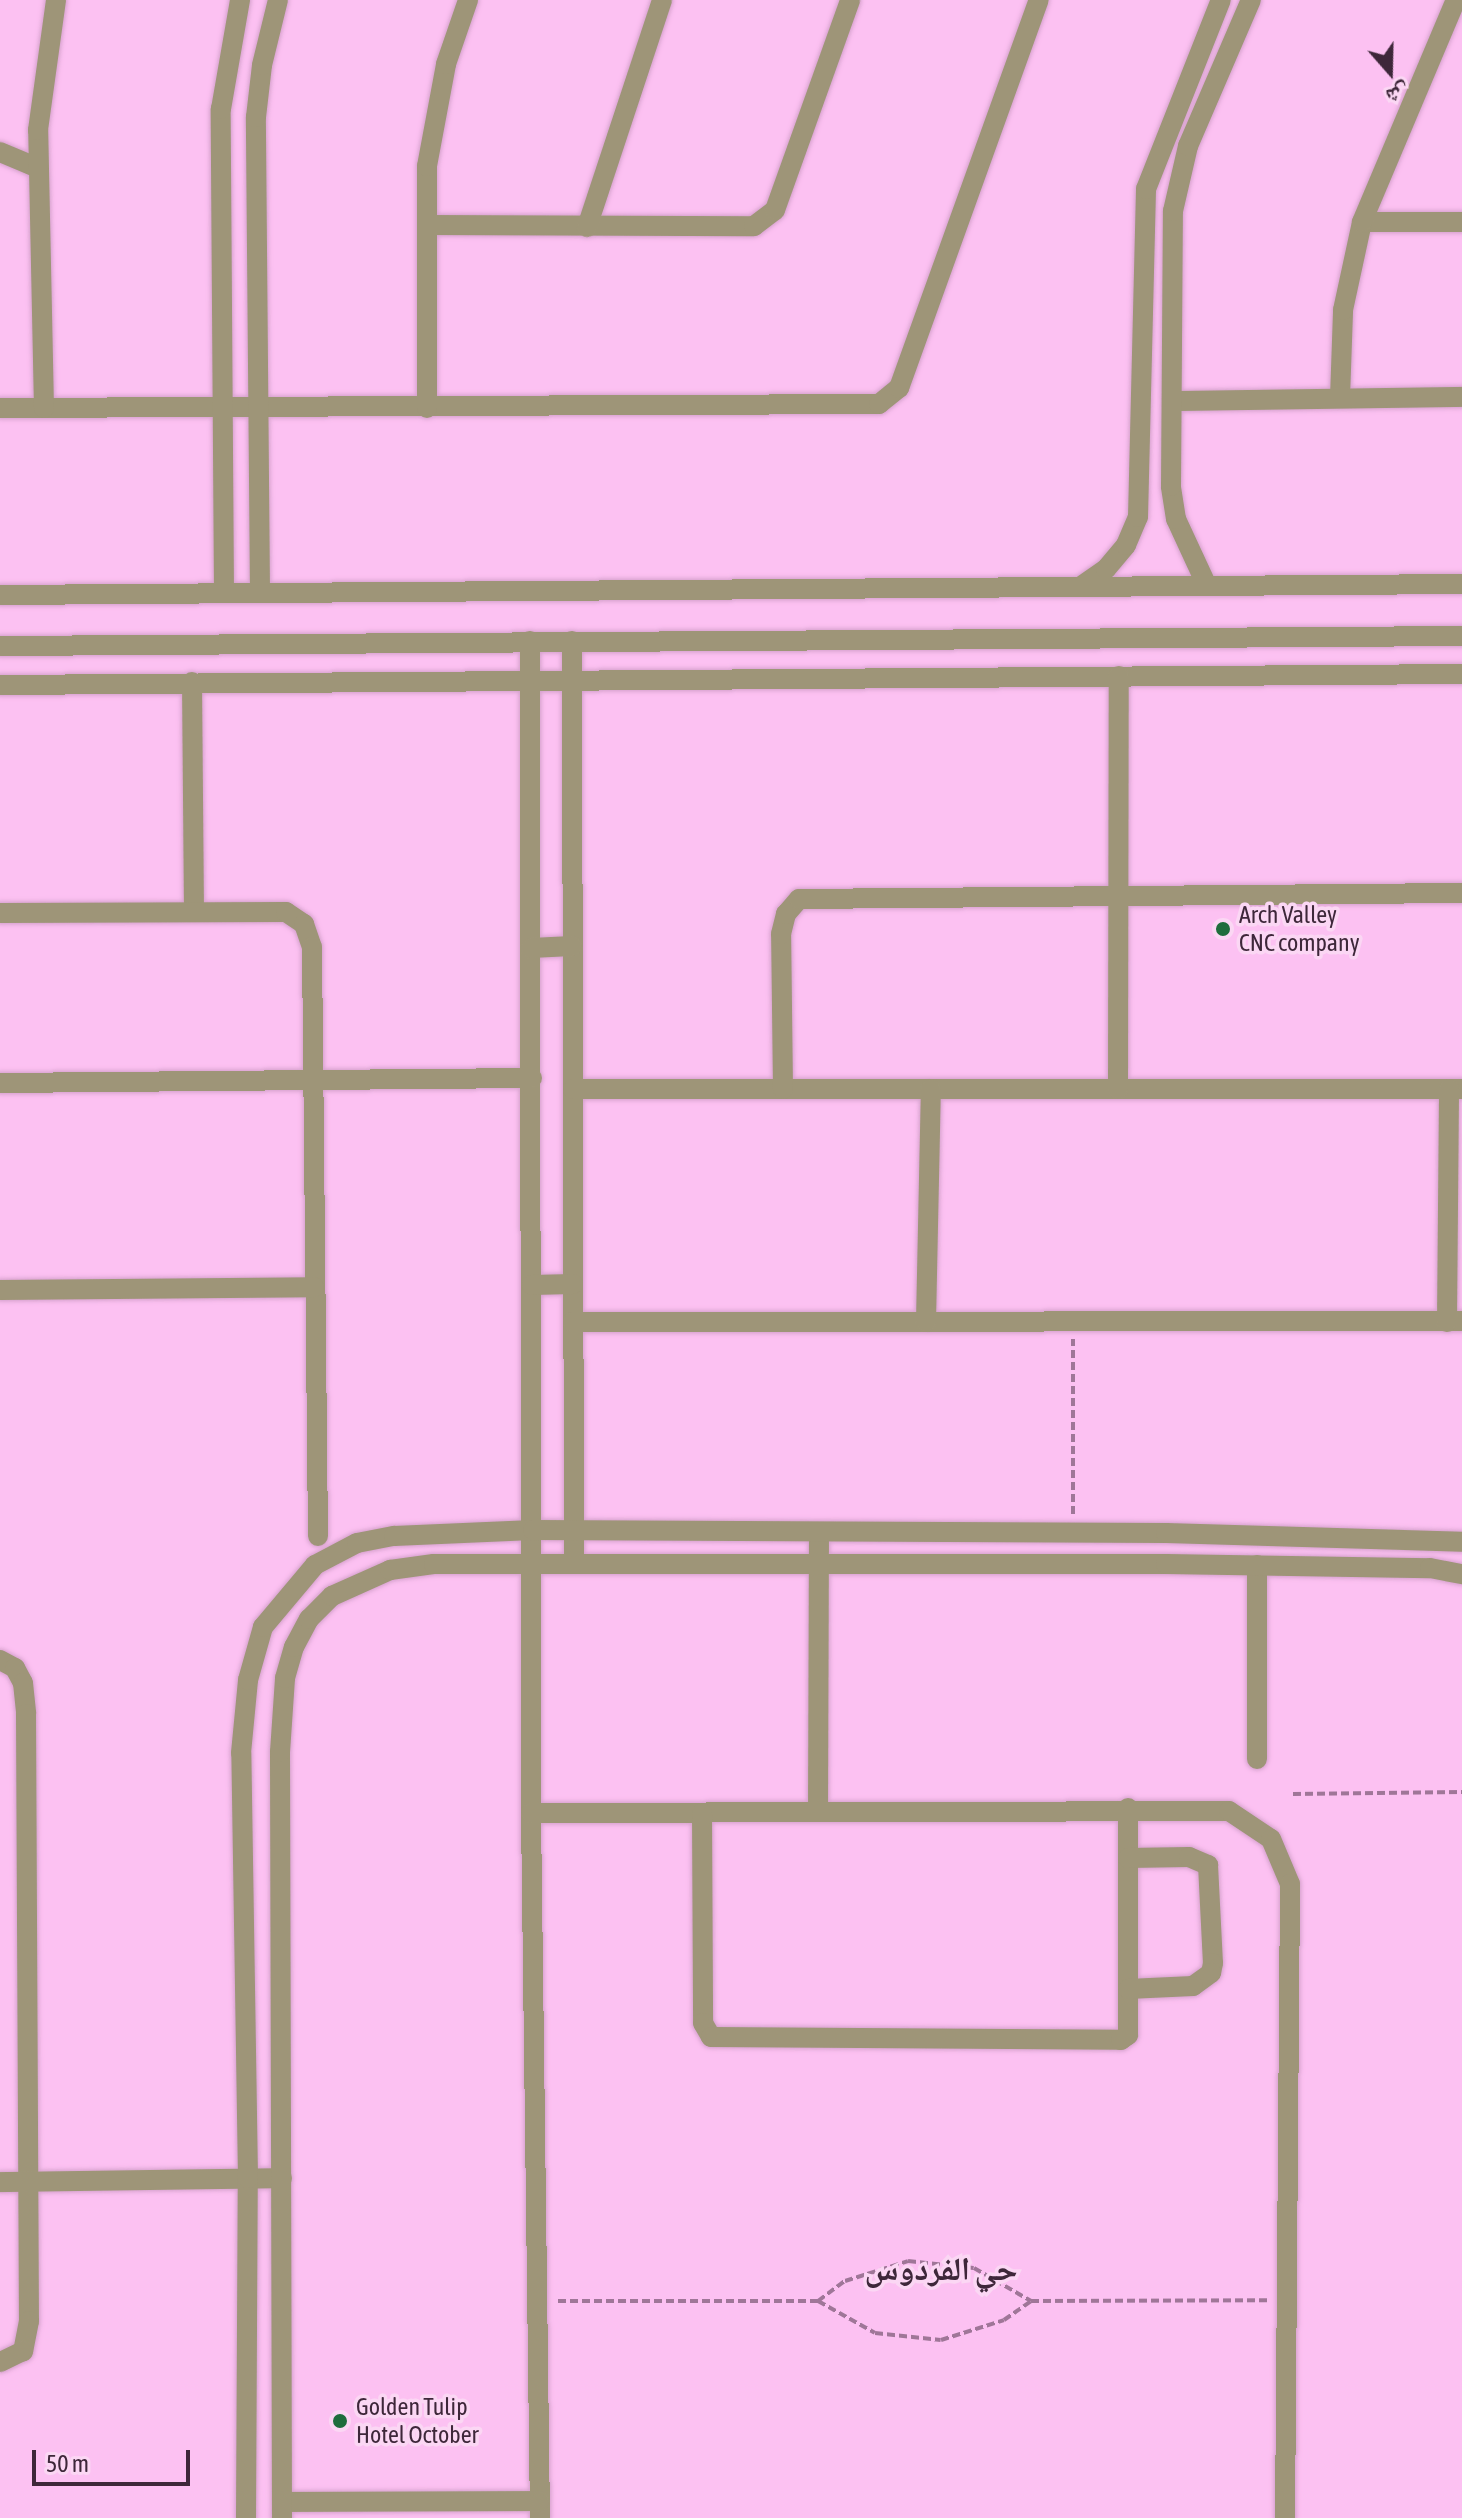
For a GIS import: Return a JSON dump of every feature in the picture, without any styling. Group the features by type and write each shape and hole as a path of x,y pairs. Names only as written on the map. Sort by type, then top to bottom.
{"street":[{"path":"44,408 38,168 44,72 56,0"},
{"path":"224,593 221,109 240,0"},
{"path":"260,593 256,117 278,0"},
{"path":"427,408 427,225 434,114 468,0"},
{"path":"587,227 662,0"},
{"path":"427,225 741,230 766,219 775,210 850,0"},
{"path":"0,408 866,407 890,397 899,388 1039,0"},
{"path":"1080,587 1106,569 1126,545 1138,517 1146,189 1221,0"},
{"path":"1207,586 1176,519 1171,486 1176,189 1188,146 1251,0"},
{"path":"1340,398 1343,310 1362,222 1456,0"},
{"path":"0,152 38,168"},
{"path":"1362,222 1462,222"},
{"path":"1172,401 1462,397"},
{"path":"0,595 1462,584"},
{"path":"0,646 1462,636"},
{"path":"1188,640 1190,675"},
{"path":"530,641 533,1530 532,1564 531,1813 540,2510 282,2510 280,1956 285,1678 309,1619 332,1596 390,1570 532,1564 1166,1564 1430,1568 1462,1574"},
{"path":"572,641 574,1564"},
{"path":"894,642 895,676"},
{"path":"119,644 119,682"},
{"path":"0,685 530,678 1462,674"},
{"path":"1118,1089 1119,676"},
{"path":"192,682 194,912"},
{"path":"783,1089 781,934 786,914 799,899 1462,893"},
{"path":"0,913 286,912 304,924 312,947 318,1536"},
{"path":"531,948 572,946"},
{"path":"0,1083 532,1078"},
{"path":"573,1089 1456,1089 1454,1322 573,1322"},
{"path":"926,1322 931,1089"},
{"path":"532,1285 573,1284"},
{"path":"0,1290 314,1287"},
{"path":"246,2518 248,2178 241,1753 253,1654 274,1609 315,1565 357,1543 423,1534 533,1530 1166,1533 1462,1542"},
{"path":"818,1812 819,1533"},
{"path":"1166,1533 1166,1564"},
{"path":"1257,1565 1257,1759"},
{"path":"0,1660 15,1668 23,1683 26,1714 29,2182 27,2338 23,2351 0,2362"},
{"path":"531,1813 1128,1808 1229,1811 1261,1830 1284,1860 1290,1884 1285,2518"},
{"path":"702,1813 703,2023 711,2037 1121,2040 1128,2035 1128,1808"},
{"path":"1128,1858 1189,1857 1208,1865 1213,1963 1204,1981 1193,1986 1128,1989"},
{"path":"245,1955 280,1956"},
{"path":"0,2182 282,2178"}],"path":[{"path":"1073,1322 1073,1533"},
{"path":"1293,1794 1462,1792"},
{"path":"818,2301 876,2268 941,2261 974,2268 1031,2301"},
{"path":"535,2301 818,2301 875,2333 930,2340 973,2333 1031,2301 1287,2300"}],"place":[{"name":"Arch Valley CNC company","path":"1223,929"},
{"name":"Golden Tulip Hotel October","path":"340,2421"}],"district":[{"name":"حي الفردوس","path":"941,2269"}]}
